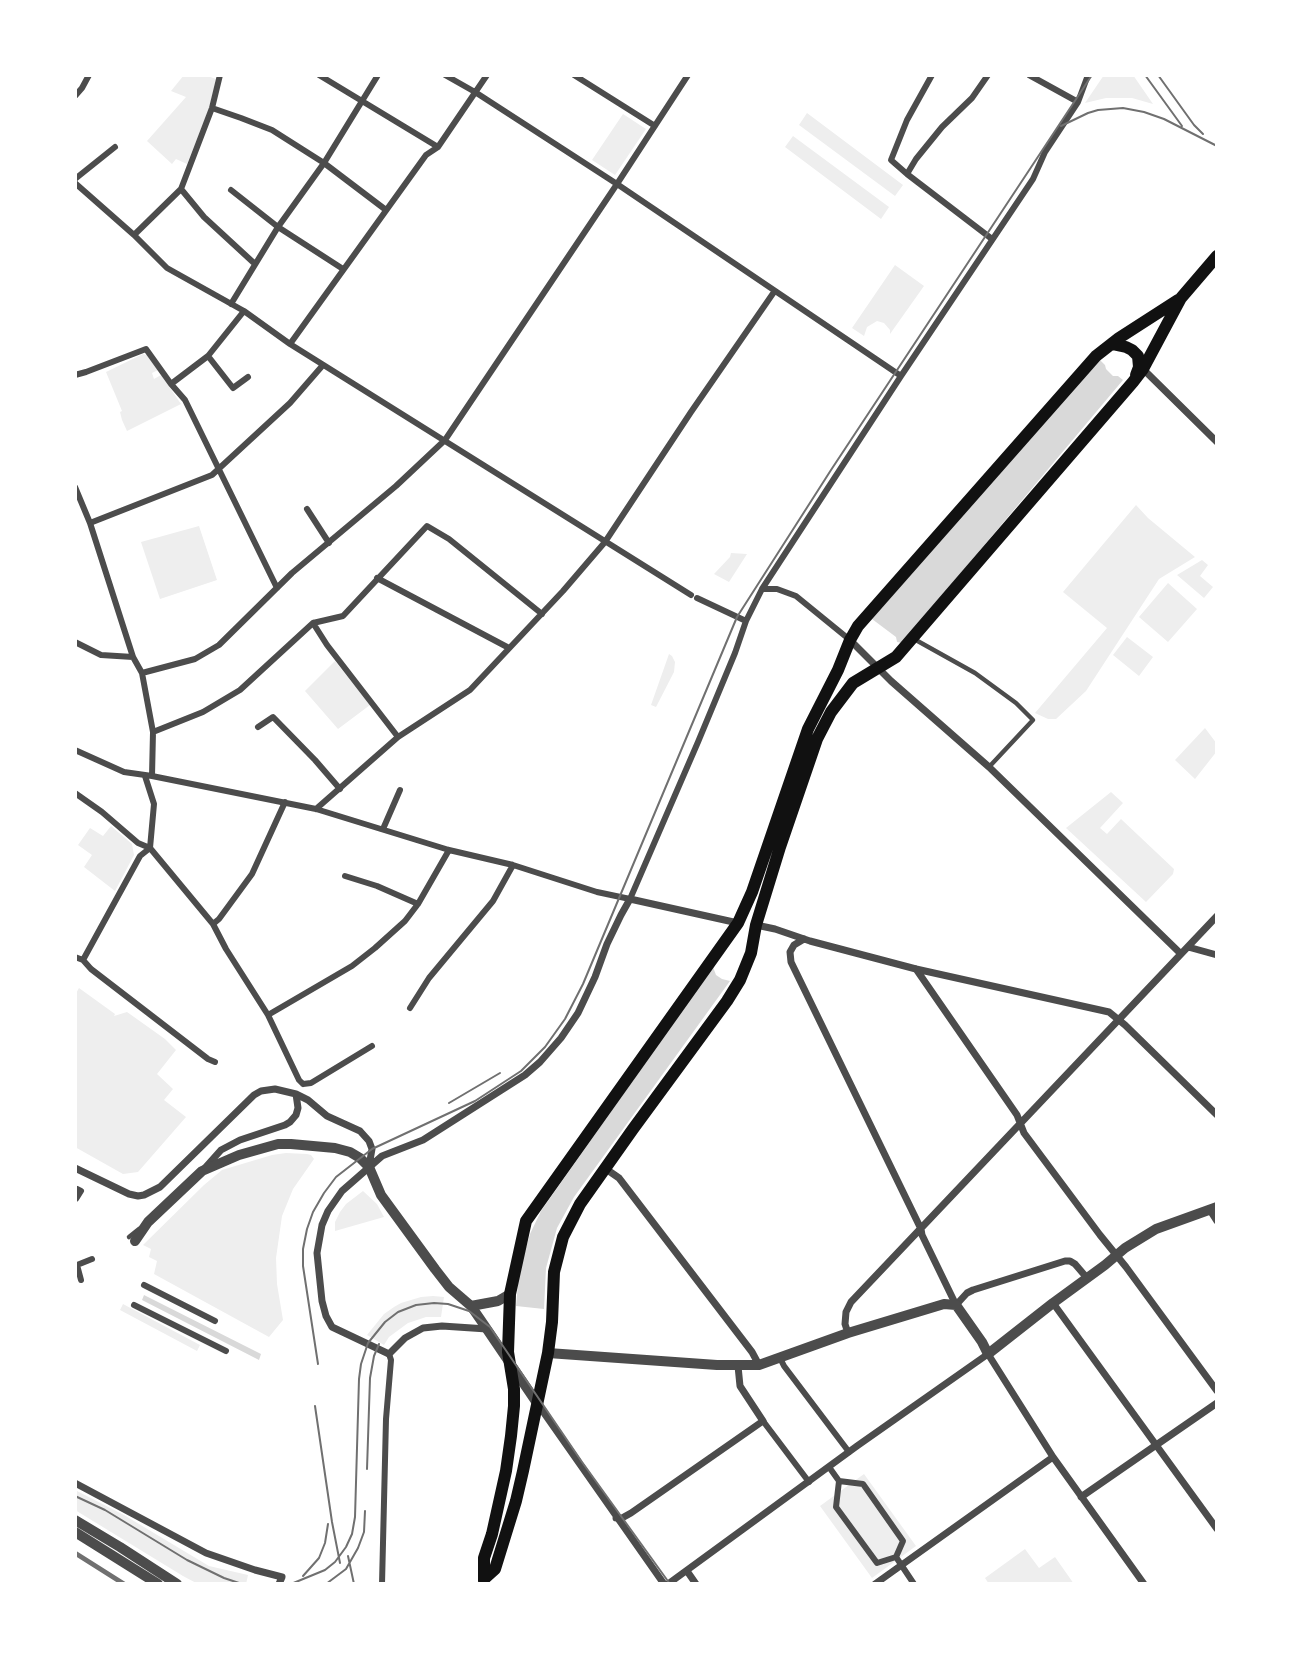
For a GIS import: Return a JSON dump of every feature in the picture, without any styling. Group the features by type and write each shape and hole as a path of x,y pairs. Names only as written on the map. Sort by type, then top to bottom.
{"main road":[{"path":"484,1581 495,1569 518,1491 548,1353 554,1272 563,1237 580,1204 740,980 751,953 756,925 773,868 817,739 831,712 853,683 896,657 1133,382 1143,369 1181,298 1217,256"},
{"path":"484,1581 484,1558 506,1471 511,1436 514,1389 508,1342 510,1294 526,1221 738,923 752,892 808,729 850,640 866,616 1087,366 1103,350 1181,298"},
{"path":"1112,344 1126,347 1138,356 1139,367 1133,382"}],"street":[{"path":"75,96 89,75"},
{"path":"134,235 181,189 212,108 220,75"},
{"path":"319,75 438,147"},
{"path":"231,304 378,75"},
{"path":"444,75 475,92 617,184 901,376"},
{"path":"290,344 426,155 438,147 487,75"},
{"path":"573,75 655,126"},
{"path":"142,673 195,659 219,645 292,573 396,486 444,440 688,75"},
{"path":"932,75 907,120 891,160 992,239"},
{"path":"907,174 942,127 972,98 988,75"},
{"path":"1029,75 1078,102"},
{"path":"383,1584 386,1419 391,1360 389,1354 332,1327 328,1321 319,1276 318,1243 328,1211 342,1191 382,1156 423,1140 525,1075 561,1038 578,1013 616,925 631,899 704,729 746,621 762,589 1033,179 1045,152 1078,102 1088,75"},
{"path":"212,108 272,131 324,163 386,210"},
{"path":"115,147 75,181 167,268 244,311 290,344 605,542 694,596 746,621"},
{"path":"181,189 204,217 255,264"},
{"path":"231,190 278,227 343,269"},
{"path":"317,809 398,737 470,690 542,614 605,542 774,292"},
{"path":"171,384 208,356 244,311"},
{"path":"75,375 146,349 185,400 277,588"},
{"path":"208,356 233,388 248,377"},
{"path":"90,523 207,478 290,403 323,365"},
{"path":"1143,369 1217,442"},
{"path":"75,487 90,523 134,657 142,673 153,732 149,776 154,804 150,848 140,856 83,960"},
{"path":"307,509 329,543"},
{"path":"153,732 203,712 240,690 313,623 343,616 427,526 449,539 542,614"},
{"path":"377,578 509,648"},
{"path":"762,589 777,589 796,596 850,640 891,681 989,767 1181,954"},
{"path":"313,623 398,737"},
{"path":"75,642 101,655 134,657"},
{"path":"258,727 273,717 340,789"},
{"path":"75,750 124,772 317,809 597,892 775,929 916,969 1109,1013 1217,1115"},
{"path":"383,829 400,790"},
{"path":"75,793 138,843 150,848 213,924 268,1015 303,1084"},
{"path":"213,924 252,874 285,802"},
{"path":"268,1015 352,966 405,921 449,850"},
{"path":"410,1008 429,978 493,901 513,865"},
{"path":"345,876 377,886 418,904"},
{"path":"848,1333 845,1324 846,1312 851,1302 1217,916"},
{"path":"804,939 794,945 790,952 791,962 956,1305 1053,1457 1144,1584"},
{"path":"1188,947 1217,955"},
{"path":"75,957 83,960 215,1062"},
{"path":"916,969 1015,1111 1024,1133 1217,1391"},
{"path":"132,1239 221,1150 240,1140 290,1122 296,1115 296,1094 303,1084 311,1083 372,1046"},
{"path":"75,1168 129,1194 144,1195 160,1186 254,1095 270,1089 296,1094 327,1116 360,1131 372,1149 369,1167"},
{"path":"202,1171 256,1149 278,1144 334,1148 360,1157 369,1167 381,1195 449,1287 471,1306 617,1518 666,1584 988,1354 1125,1248 1157,1229 1213,1208 1217,1221"},
{"path":"606,1169 619,1178 752,1352 759,1365"},
{"path":"75,1199 80,1191 77,1189"},
{"path":"76,1264 92,1259"},
{"path":"956,1305 967,1293 974,1290 1065,1261 1074,1264 1087,1278"},
{"path":"76,1264 87,1268"},
{"path":"76,1264 81,1280"},
{"path":"144,1286 215,1321"},
{"path":"471,1306 498,1301 510,1294"},
{"path":"1053,1303 1217,1529"},
{"path":"548,1353 738,1366 759,1365 848,1333 944,1304 956,1305"},
{"path":"134,1305 226,1351"},
{"path":"389,1354 405,1338 424,1328 442,1326 487,1329"},
{"path":"780,1358 849,1452"},
{"path":"738,1366 740,1386 808,1482"},
{"path":"1080,1497 1217,1403"},
{"path":"617,1518 631,1513 763,1420"},
{"path":"875,1584 1053,1457"},
{"path":"829,1467 839,1481 836,1507 877,1563 896,1557 903,1541 863,1484 839,1481"},
{"path":"75,1483 206,1553 281,1580"},
{"path":"75,1520 177,1584"},
{"path":"75,1532 158,1584"},
{"path":"896,1557 914,1584"},
{"path":"687,1570 696,1584"}],"lane":[{"path":"913,638 982,678 1016,703 1033,720 989,767"}],"shaded area":[{"path":"184,75 205,75 216,79 209,109 187,164 176,159 172,164 147,141 186,97 171,91"},
{"path":"1104,75 1133,75 1153,104 1132,98 1106,98 1085,103"},
{"path":"807,113 903,185 895,196 799,125"},
{"path":"623,114 646,129 615,175 592,160"},
{"path":"793,136 889,207 881,219 785,147"},
{"path":"895,265 924,286 890,334 884,323 877,321 867,327 864,336 852,328"},
{"path":"143,354 147,355 158,370 152,373 154,379 161,375 181,404 127,431 106,372"},
{"path":"1099,359 1113,376 1123,380 902,643 897,642 896,637 872,619"},
{"path":"1136,505 1195,557 1159,579 1086,691 1056,719 1048,719 1035,713 1107,628 1063,592"},
{"path":"199,526 217,580 160,599 141,542"},
{"path":"731,553 747,554 729,582 714,574"},
{"path":"1202,560 1208,565 1200,576 1213,587 1204,598 1177,575"},
{"path":"1168,583 1197,609 1168,642 1139,617"},
{"path":"1127,637 1153,657 1139,676 1113,655"},
{"path":"669,654 675,662 674,672 656,707 651,705"},
{"path":"335,661 370,705 338,729 305,691"},
{"path":"1205,728 1217,744 1217,751 1195,779 1175,760"},
{"path":"1111,792 1123,803 1100,828 1107,834 1121,819 1174,869 1173,874 1146,902 1066,828"},
{"path":"111,826 132,844 134,855 115,891 84,867 92,855 78,845 90,828 103,836"},
{"path":"713,967 716,975 730,981 574,1197 557,1228 546,1268 544,1309 516,1306 519,1272 530,1234 541,1211"},
{"path":"79,988 115,1014 114,1016 127,1012 176,1050 157,1074 173,1089 164,1100 186,1117 138,1172 123,1174 75,1147 75,995"},
{"path":"286,1153 307,1154 314,1159 293,1189 282,1216 276,1258 283,1320 269,1337 154,1274 157,1261 149,1257 151,1249 143,1245 222,1170"},
{"path":"363,1191 377,1204 384,1217 335,1231 335,1222 340,1212"},
{"path":"144,1295 261,1354 259,1360 142,1300"},
{"path":"421,1297 444,1297 441,1317 426,1317 408,1323 389,1337 384,1345 367,1335 384,1314 394,1307"},
{"path":"123,1304 200,1345 197,1351 120,1310"},
{"path":"864,1474 916,1546 872,1578 820,1506"},
{"path":"75,1490 124,1515 209,1566 248,1575 246,1584 198,1584 183,1576 75,1510"},
{"path":"1025,1549 1039,1568 1055,1557 1074,1584 989,1584 985,1578"}],"tram line":[{"path":"318,1364 303,1266 303,1249 313,1212 324,1193 336,1177 372,1149 475,1101 521,1071 545,1047 565,1019 583,984 737,617 1092,75"},
{"path":"1145,75 1182,126"},
{"path":"1158,75 1203,134"},
{"path":"1061,126 1098,110 1123,108 1164,119 1217,146"},
{"path":"449,1103 500,1073"},
{"path":"291,1584 325,1570 335,1562 352,1534 355,1517 359,1379 368,1343 385,1322 398,1312 416,1305 434,1303 448,1304 469,1311 490,1327 670,1584"},
{"path":"367,1469 370,1378 379,1344"},
{"path":"315,1406 340,1563"},
{"path":"75,1496 105,1510 187,1560 242,1584"},
{"path":"326,1584 346,1569 358,1548 364,1532 365,1511"},
{"path":"303,1576 319,1558 328,1524"},
{"path":"348,1556 354,1584"}],"railway":[{"path":"75,1553 124,1584"}]}
